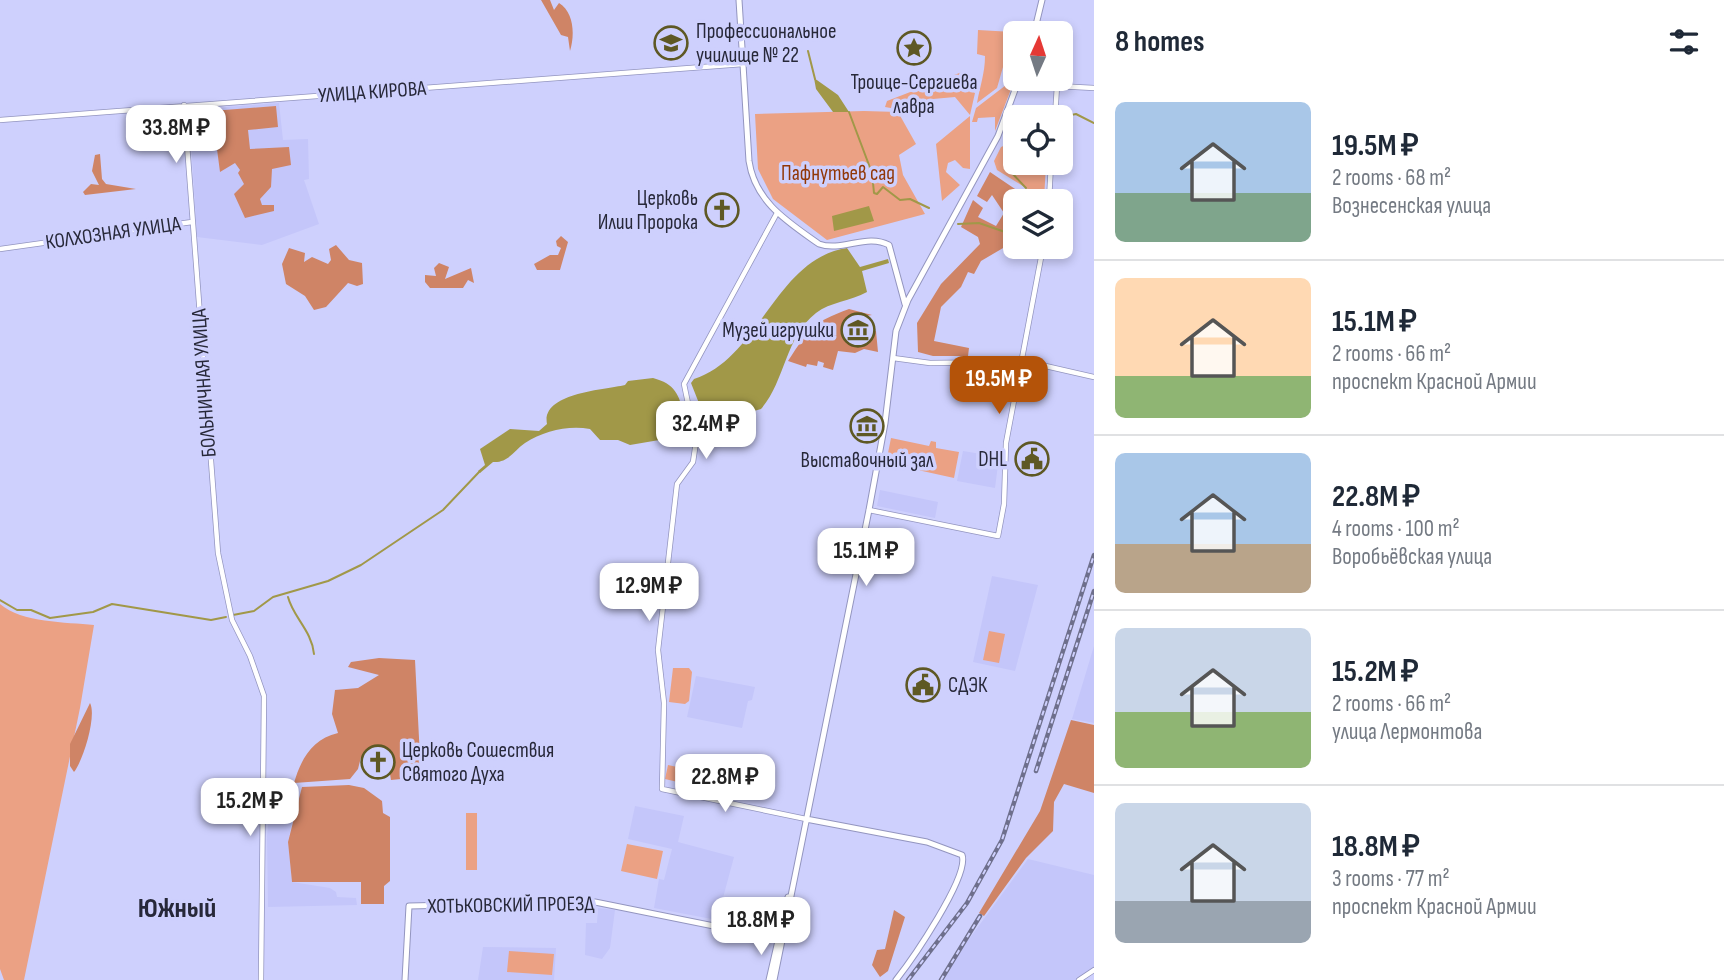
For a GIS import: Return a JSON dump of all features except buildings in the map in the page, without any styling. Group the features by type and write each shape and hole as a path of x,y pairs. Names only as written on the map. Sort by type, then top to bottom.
{"main road":[{"path":"738,0 751,174 777,213 823,245 882,241 889,246 905,305"},
{"path":"1037,21 1042,0"},
{"path":"775,980 869,510 896,331 905,305 998,136 1015,91"},
{"path":"806,819 927,842 957,851 964,860 947,901 913,958 896,980"},
{"path":"769,980 806,819"},
{"name":"ХОТЬКОВСКИЙ ПРОЕЗД","path":"405,980 409,906 595,902 778,940"}],"street":[{"name":"УЛИЦА КИРОВА","path":"0,120 744,64"},
{"path":"1056,105 1057,86 1094,88"},
{"name":"КОЛХОЗНАЯ УЛИЦА","path":"0,249 192,222 184,105"},
{"path":"777,213 684,384 696,442 695,455 677,484 658,650 664,704 662,789 806,819"},
{"name":"БОЛЬНИЧНАЯ УЛИЦА","path":"192,222 216,545 232,620 250,656 264,696 261,980"},
{"path":"869,510 998,536 1004,505 1006,443 1041,259"},
{"path":"892,358 930,363 1021,362 1094,377"},
{"path":"1079,980 1094,970"}],"shaded area":[{"path":"541,0 550,0 554,10 559,3 568,12 573,31 570,51 568,37 561,35"},
{"path":"814,78 838,95 849,112 833,112 816,89"},
{"path":"279,103 283,140 308,139 309,179 304,180 319,224 262,245 197,237 189,110"},
{"path":"276,106 278,127 248,130 250,149 289,147 291,165 272,169 271,187 260,199 262,205 274,205 274,211 245,218 234,194 244,184 238,173 240,170 235,163 220,172 212,111"},
{"path":"100,154 102,179 106,184 136,189 85,195 83,192 91,184 99,185 92,171 95,155"},
{"path":"990,172 1015,189 1003,189 1003,212 992,195 987,202 977,196"},
{"path":"973,200 983,208 978,217 996,226 1003,215 1003,248 981,261 974,274 968,272 961,287 941,307 934,341 969,348 968,356 933,356 918,352 917,323 941,284 980,244 978,237 961,227"},
{"path":"869,206 874,221 834,231 832,216"},
{"path":"561,236 568,242 560,270 537,270 534,264 550,255 558,255 561,248 556,241"},
{"path":"336,245 349,260 362,263 363,284 357,286 348,283 326,307 314,310 305,296 286,284 282,264 289,248 305,253 304,262 312,257 328,264 331,260 329,249"},
{"path":"847,248 860,267 888,259 889,263 862,271 867,292 822,309 806,323 791,347 775,386 761,409 712,423 706,421 691,383 694,379 717,368 736,351 802,270 822,256"},
{"path":"439,263 449,267 445,279 471,268 474,283 468,280 463,288 430,288 425,282 425,275 436,276 434,268"},
{"path":"849,309 872,315 846,319 846,324 841,325 844,338 876,331 878,352 864,349 855,353 838,351 833,370 823,367 824,363 818,361 817,366 807,364 806,367 788,361 812,328"},
{"path":"653,378 666,383 675,391 682,408 684,415 676,428 671,430 671,438 630,445 618,440 600,440 590,429 565,429 532,439 507,458 493,462 480,473 478,471 485,465 480,449 510,429 539,431 547,424 548,414 554,406 563,399 625,385 628,381"},
{"path":"963,451 999,457 995,488 957,481"},
{"path":"880,490 938,502 935,518 877,506"},
{"path":"992,576 1038,585 1015,671 973,662"},
{"path":"1094,646 1094,723 1072,719"},
{"path":"379,658 415,660 421,777 391,780 387,756 361,757 358,769 350,779 294,783 300,766 314,745 338,733 332,714 335,690 358,688 379,675 348,667 351,662"},
{"path":"696,676 755,687 752,700 748,701 742,728 687,717"},
{"path":"90,703 92,718 88,738 74,772 70,766 70,744"},
{"path":"1071,720 1094,725 1094,793 1064,784 1054,802 1053,831 1026,858 984,916 979,913 1040,811"},
{"path":"349,785 364,788 382,801 383,813 390,817 390,881 384,886 384,904 361,904 361,882 292,882 288,842 302,787"},
{"path":"272,789 298,791 288,842 292,882 330,888 336,892 337,897 356,898 357,905 268,907 267,836"},
{"path":"635,806 684,816 678,842 734,857 717,920 654,908 659,879 664,880 672,849 628,839"},
{"path":"1028,859 1094,875 1094,971 1080,980 939,980"},
{"path":"598,908 615,910 610,948 602,959 585,955 586,923 597,923"},
{"path":"894,910 905,917 888,971 880,977 872,965 877,950 885,949"},
{"path":"483,947 556,948 554,980 478,980"}],"green space":[{"path":"978,30 1003,31 1003,67 997,88 977,103 985,56 977,54"},
{"path":"962,72 962,84 975,93 970,115 955,97 933,99 919,110 911,102 902,110 885,107 887,101"},
{"path":"1003,87 1003,91 1010,91 995,131 995,117 978,118 977,122 972,122 976,108"},
{"name":"Пафнутьев сад","path":"898,112 916,144 899,155 903,175 925,214 827,240 773,199 758,169 755,114"},
{"path":"970,116 970,169 963,168 955,160 948,163 946,172 960,185 942,201 936,144"},
{"path":"1003,146 1003,174 997,170 994,161"},
{"path":"1005,175 1045,175 1045,189 1028,189"},
{"path":"891,438 929,446 931,441 936,442 936,448 959,452 954,478 886,463"},
{"path":"0,604 32,618 94,625 80,708 24,980 4,980 0,969"},
{"path":"989,631 1005,634 999,663 983,660"},
{"path":"673,668 689,668 692,672 689,701 685,704 669,702"},
{"path":"668,765 727,778 724,793 665,779"},
{"path":"466,813 477,813 477,870 466,870"},
{"path":"627,844 663,851 657,879 621,871"},
{"path":"509,951 554,954 552,975 507,972"}],"waterway":[{"path":"808,51 815,79"},
{"path":"849,112 872,173 874,193 877,194 883,187 900,200 910,199 929,208"},
{"path":"1073,115 1094,123"},
{"path":"1014,175 1026,188"},
{"path":"958,224 979,223 1003,231"},
{"path":"233,615 254,611 273,597 328,581 361,565 443,510 480,471"},
{"path":"288,597 310,638 314,654"},
{"path":"0,600 17,610 31,610 50,618 93,612 112,604 211,620 226,617"}],"railway":[{"path":"908,980 967,903 1002,840 1094,555"},
{"path":"1036,771 1094,591"},
{"path":"941,980 980,916"}],"place":[{"name":"Профессиональное училище № 22","path":"671,43"},
{"name":"Троице-Сергиева лавра","path":"914,48"},
{"name":"Церковь Илии Пророка","path":"722,210"},
{"name":"Музей игрушки","path":"858,330"},
{"name":"Выставочный зал","path":"867,426"},
{"name":"DHL","path":"1032,459"},
{"name":"СДЭК","path":"923,685"},
{"name":"Церковь Сошествия Святого Духа","path":"378,762"}],"district":[{"name":"Южный","path":"177,908"}]}
